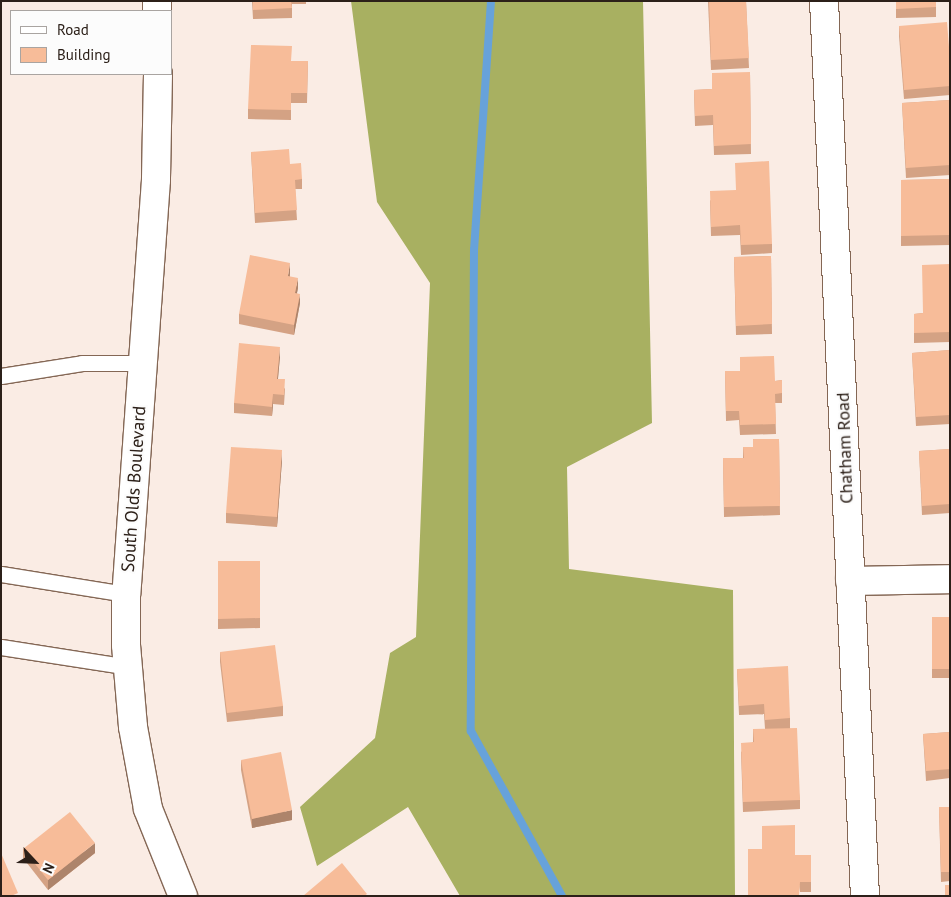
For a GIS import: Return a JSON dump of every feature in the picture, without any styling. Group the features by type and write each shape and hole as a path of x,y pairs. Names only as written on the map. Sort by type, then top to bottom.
{"street":[{"name":"Chatham Road","path":"824,1 865,896"},
{"name":"South Olds Boulevard","path":"158,75 156,180 126,594 128,667 133,727 148,809 180,895"},
{"path":"850,580 950,579"}],"lane":[{"path":"1,376 82,363 143,363"},
{"path":"1,574 126,594"},
{"path":"1,647 128,667"}],"green space":[{"path":"351,1 643,1 652,423 567,467 569,569 733,590 735,896 460,896 408,807 317,866 300,807 375,738 390,653 416,637 430,283 377,202"}],"building":[{"path":"253,1 291,1 292,8 253,10"},
{"path":"709,1 746,1 749,58 711,60"},
{"path":"896,1 936,1 936,7 896,9"},
{"path":"947,22 950,86 904,90 899,26"},
{"path":"251,45 292,46 291,61 308,61 307,93 291,93 291,110 248,109"},
{"path":"750,72 751,144 714,146 713,115 695,116 694,90 712,89 712,73"},
{"path":"950,100 950,165 906,168 902,103"},
{"path":"289,149 290,164 301,163 302,179 295,180 297,210 255,213 251,152"},
{"path":"769,161 772,244 741,245 740,225 711,227 710,191 736,190 735,163"},
{"path":"950,179 950,235 901,236 901,180"},
{"path":"250,255 290,263 288,276 298,278 295,293 300,294 294,325 239,314"},
{"path":"771,256 772,324 736,326 734,257"},
{"path":"950,264 950,332 914,333 914,314 923,313 922,265"},
{"path":"239,343 280,347 277,379 285,379 284,395 273,394 272,407 234,403"},
{"path":"950,350 950,415 916,417 912,353"},
{"path":"774,356 775,381 782,380 782,393 775,394 776,424 740,425 739,411 726,411 725,371 740,371 740,357"},
{"path":"753,439 779,439 780,506 724,507 723,458 744,458 743,447 753,447"},
{"path":"231,447 282,450 277,517 226,513"},
{"path":"950,449 950,504 922,506 919,451"},
{"path":"218,561 260,561 260,618 218,619"},
{"path":"932,617 950,617 950,669 932,669"},
{"path":"275,645 283,706 227,713 220,652"},
{"path":"788,666 790,718 765,720 764,704 739,706 737,669"},
{"path":"797,728 800,800 743,802 741,743 754,742 753,729"},
{"path":"950,732 950,769 926,771 923,734"},
{"path":"281,752 292,810 252,819 241,760"},
{"path":"939,807 950,807 950,872 941,872"},
{"path":"70,812 95,843 48,880 23,849"},
{"path":"795,825 795,855 811,855 811,882 800,882 799,896 748,896 748,849 762,849 762,826"},
{"path":"1,853 18,893 11,896 1,896"},
{"path":"342,863 367,894 364,896 303,896"},
{"path":"945,885 950,885 950,896 945,896"}],"waterway":[{"path":"491,1 474,250 471,731 562,896"}]}
